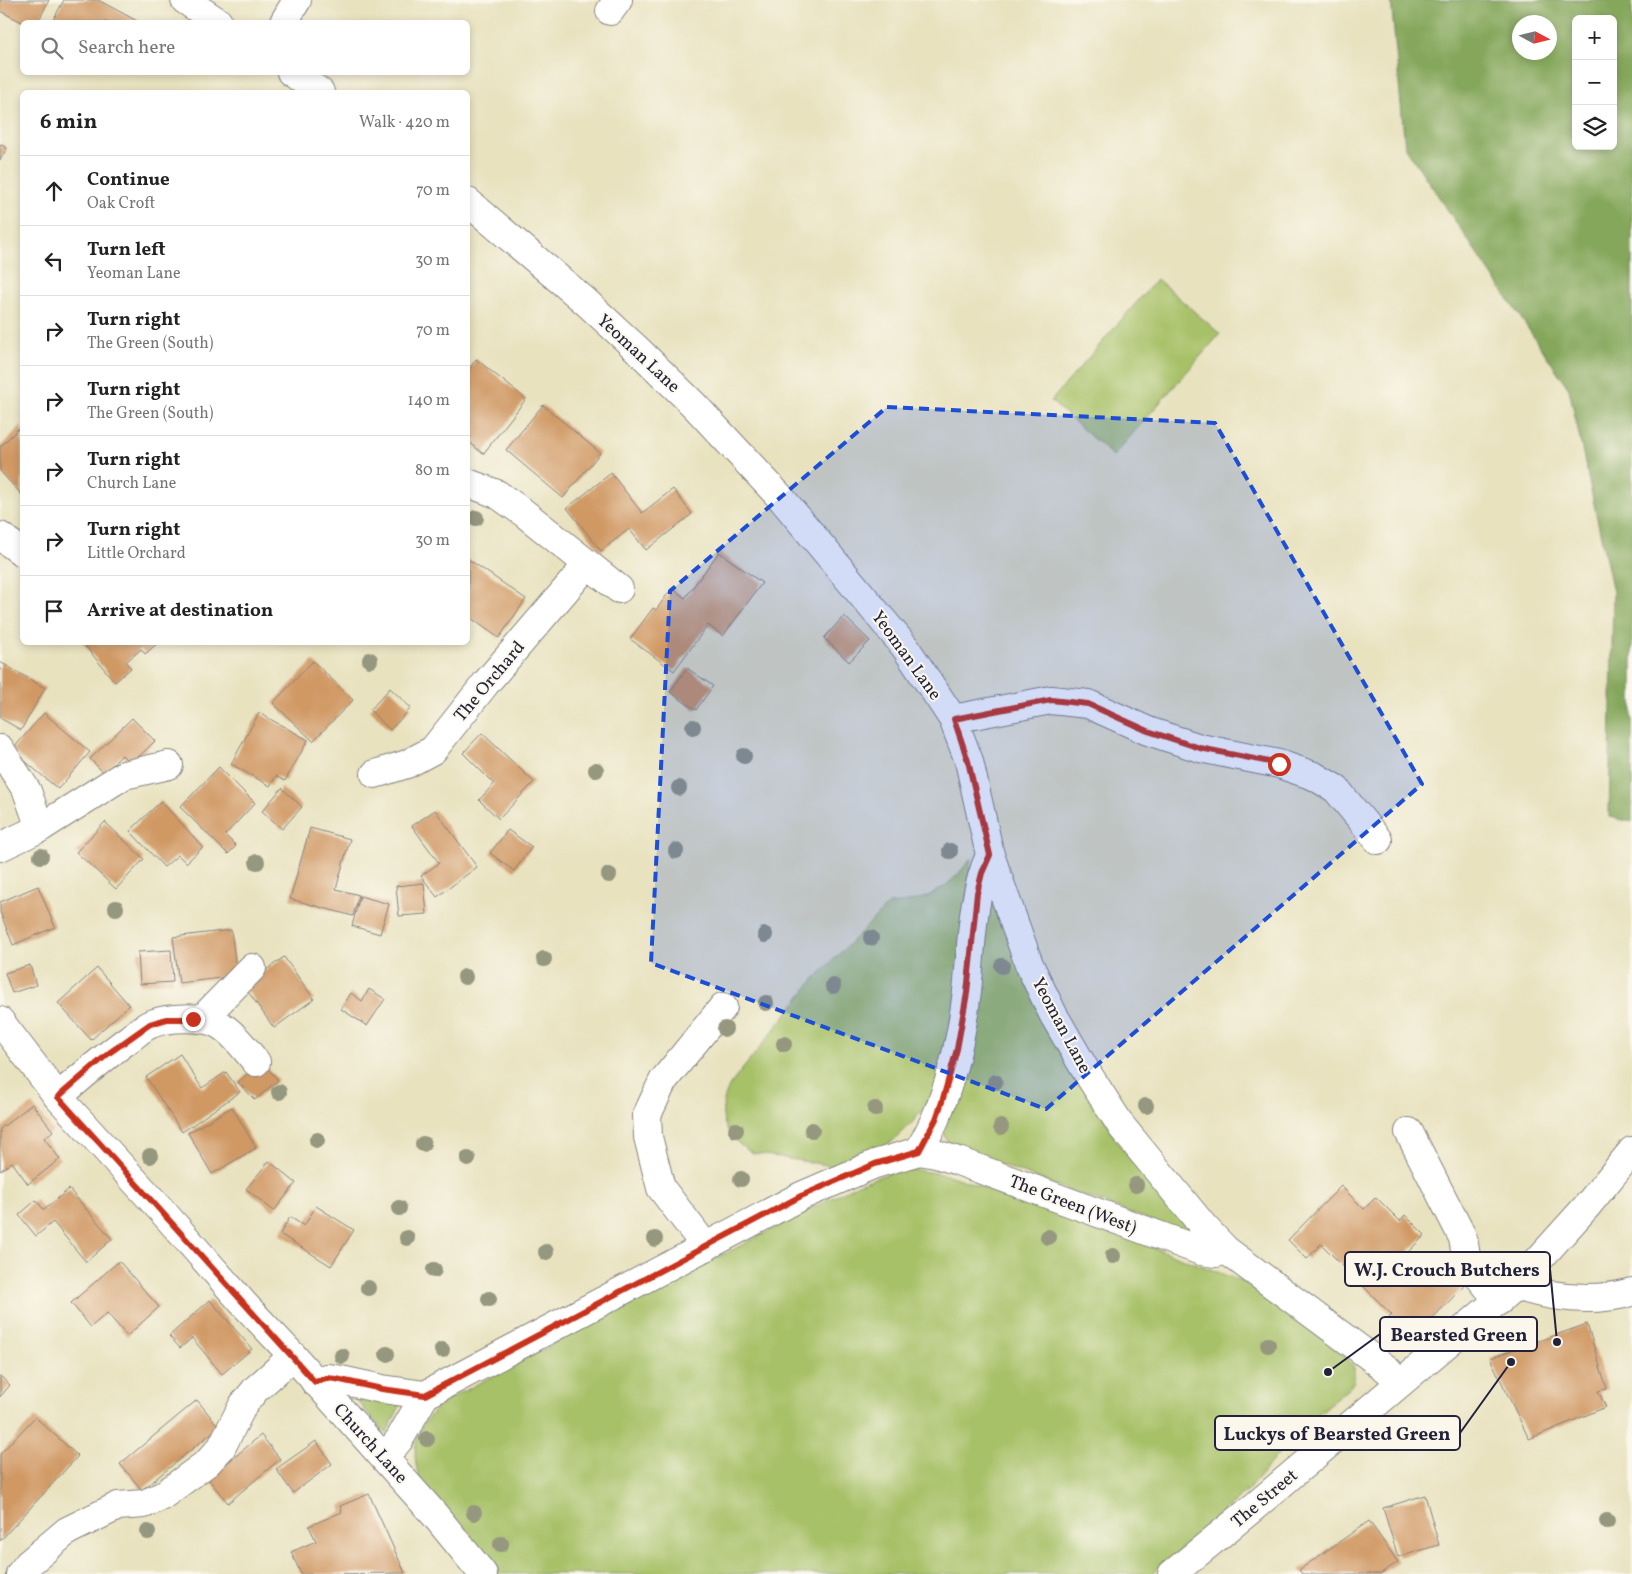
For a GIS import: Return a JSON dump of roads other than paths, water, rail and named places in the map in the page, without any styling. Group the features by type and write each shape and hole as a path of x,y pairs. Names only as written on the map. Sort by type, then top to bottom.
{"street":[{"path":"185,0 215,20"},
{"path":"285,20 298,0"},
{"path":"295,75 317,90"},
{"name":"Yeoman Lane","path":"470,204 578,295 639,350 696,407 776,492 905,647 954,719 968,761 990,855 1029,964 1053,1014 1086,1071 1122,1127 1204,1227 1226,1250 1381,1365 1399,1383"},
{"path":"470,484 497,494 510,503 619,590"},
{"path":"0,536 20,551"},
{"name":"The Orchard","path":"375,774 407,764 433,750 486,683 588,565"},
{"path":"954,719 1051,700 1088,704 1148,731 1200,748 1279,764 1314,776 1336,789 1378,840"},
{"path":"0,749 27,791 40,828"},
{"path":"0,847 40,828 124,775 169,765"},
{"path":"384,1458 399,1440 425,1395 801,1196 875,1164 919,1151 936,1119 957,1049 967,993 977,893 982,873 990,855"},
{"path":"202,1020 252,968"},
{"path":"706,1247 662,1188 648,1137 647,1115 663,1081 722,1007"},
{"path":"58,1097 109,1053 150,1024 167,1019 202,1020 219,1024 234,1037 256,1062"},
{"name":"Church Lane","path":"0,1021 58,1097 434,1514 483,1574"},
{"path":"1409,1132 1463,1238 1467,1262 1507,1294 1586,1298 1632,1292"},
{"name":"The Green (West)","path":"919,1151 958,1161 1201,1251 1216,1253 1226,1250"},
{"name":"The Street","path":"1172,1574 1507,1294 1587,1206 1632,1151"},
{"path":"20,1574 28,1564 68,1531 118,1506 144,1504 162,1496 207,1463 221,1448 243,1405 256,1389 293,1356"},
{"path":"315,1382 326,1378 336,1379 382,1389 425,1395"}],"place":[{"name":"W.J. Crouch Butchers","path":"1557,1342"},
{"name":"Luckys of Bearsted Green","path":"1511,1362"},
{"name":"Bearsted Green","path":"1328,1372"}]}
